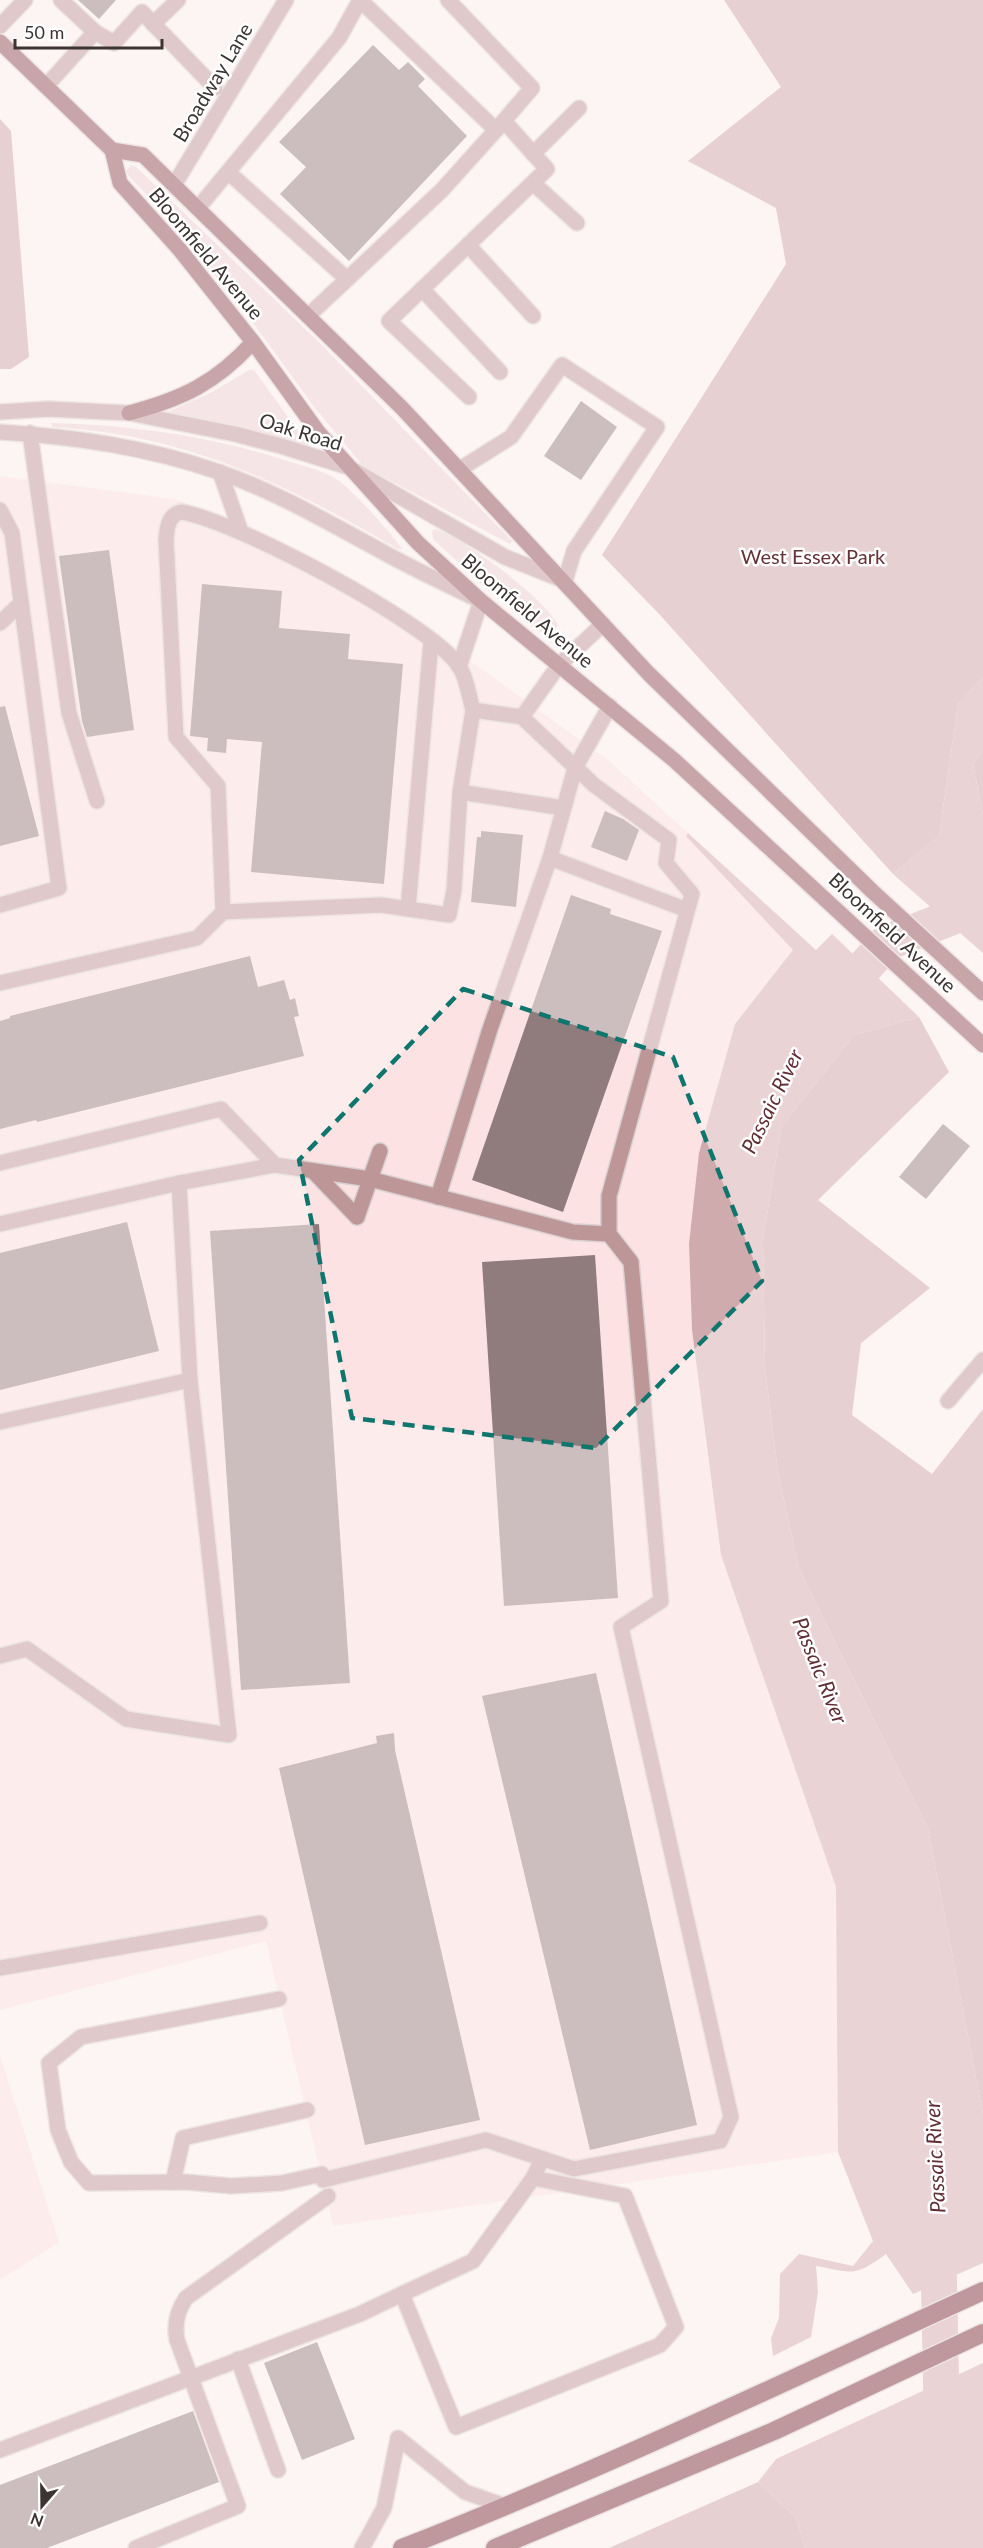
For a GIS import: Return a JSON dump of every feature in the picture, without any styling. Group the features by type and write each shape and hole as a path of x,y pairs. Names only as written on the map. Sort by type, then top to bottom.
{"highway":[{"path":"402,2548 776,2386 983,2291"},
{"path":"495,2548 774,2431 983,2333"}],"main road":[{"path":"0,42 112,150"},
{"name":"Bloomfield Avenue","path":"983,993 872,891 649,674 460,469 198,208 143,155 112,150 120,183 180,250 253,342 318,432 418,543 481,601 610,706 719,800 983,1045"},
{"path":"129,413 166,403 210,382 235,362 253,342"}],"street":[{"path":"0,26 25,0"},
{"path":"61,0 95,32 114,43 142,12 215,88"},
{"path":"153,24 178,0"},
{"name":"Broadway Lane","path":"174,185 285,0"},
{"path":"198,208 339,38 360,0 533,154 547,170 389,321 469,397"},
{"path":"308,316 442,190 532,88 448,0"},
{"path":"46,86 95,32"},
{"path":"533,154 579,108"},
{"path":"228,172 346,279"},
{"path":"533,183 577,223"},
{"path":"468,245 533,316"},
{"path":"422,289 500,372"},
{"path":"460,469 510,437 562,365 657,427 574,551 565,581"},
{"name":"Oak Road","path":"0,412 48,409 129,413 235,434 348,467 505,556 565,581"},
{"path":"0,432 99,441 170,457 220,472 288,501 481,601 459,667"},
{"path":"30,433 69,714 97,801"},
{"path":"220,472 241,532"},
{"path":"0,983 197,938 223,912 381,905 448,915 454,890 460,792 473,710 459,667 431,641 395,615 279,549 241,532 181,512 176,513 169,522 166,540 176,737 218,786 223,912"},
{"path":"0,905 59,888 12,533 1,513"},
{"path":"0,561 14,548"},
{"path":"0,623 21,603"},
{"path":"522,717 560,665 603,624"},
{"path":"408,909 431,641"},
{"path":"438,1197 490,1029 550,858 575,768 610,706"},
{"path":"279,1999 81,2037 49,2063 58,2130 71,2162 89,2183 180,2182 231,2186 282,2183 323,2177 486,2140 574,2169 720,2141 730,2117 621,1627 661,1601 631,1262 609,1234 609,1196 692,894 666,863 669,840 575,768 522,717 473,710"},
{"path":"460,792 563,808"},
{"path":"550,858 687,910"},
{"path":"0,1163 221,1109 275,1165"},
{"path":"313,1172 357,1217 380,1151"},
{"path":"0,1224 179,1183 275,1165 370,1179 573,1232 609,1234"},
{"path":"0,1656 27,1649 126,1719 229,1735 190,1380 179,1183"},
{"path":"948,1401 983,1360"},
{"path":"0,1422 190,1380"},
{"path":"0,1968 260,1923"},
{"path":"180,2182 183,2138 307,2110"},
{"path":"0,2450 360,2314 473,2261 533,2178 542,2159"},
{"path":"402,2294 456,2427 660,2345 676,2327 625,2196 533,2178"},
{"path":"136,2548 238,2506 176,2333 180,2306 186,2298 328,2196"},
{"path":"238,2359 278,2470"},
{"path":"362,2548 384,2508 398,2438 465,2492 505,2505"}],"highlighted area":[{"path":"463,989 673,1057 762,1281 596,1448 352,1418 299,1160"}],"shaded area":[{"path":"131,165 136,167 324,347 512,541 510,544 363,466 315,408 248,316 171,221 129,176 126,171"},
{"path":"249,370 254,370 309,446 168,412 212,392"},
{"path":"51,423 109,426 167,433 224,444 316,470 336,479 351,491 402,549 398,549 315,504 233,466 146,440 52,427"},
{"path":"0,476 174,499 256,529 395,607 608,760 688,833 687,836 793,950 735,1024 719,1083 689,1244 692,1330 721,1555 836,1887 838,2152 333,2226 266,1941 0,2010"},
{"path":"435,529 465,544 520,585 550,613 558,625 554,631 547,634 538,631 487,589 433,539 432,531"},
{"path":"0,2055 59,2242 0,2280"}],"green space":[{"name":"West Essex Park","path":"724,0 983,0 983,677 958,704 939,836 893,874 660,615 602,555 786,264 776,208 688,161 781,87"},
{"path":"0,119 11,131 29,357 11,369 0,369"},
{"path":"983,750 983,815 973,764"},
{"path":"919,1017 949,1072 818,1200 930,1288 861,1343 852,1415 932,1474 983,1409 983,2114 928,1829 799,1569 778,1472 765,1368 763,1240 781,1127 854,1035"},
{"path":"758,2482 796,2518 805,2548 609,2548"}],"water":[{"path":"983,677 983,750 973,764 983,815 983,953 893,874 939,836 958,704"},
{"path":"688,833 816,950 832,934 919,1017 854,1035 781,1127 763,1240 765,1368 778,1472 799,1569 928,1829 983,2114 983,2263 913,2294 886,2254 860,2270 846,2271 816,2266 818,2292 811,2337 773,2356 771,2338 779,2318 780,2274 799,2254 853,2266 873,2241 838,2152 836,1887 721,1555 692,1330 689,1244 699,1153 735,1024 793,950 686,836"},
{"path":"983,2363 983,2548 805,2548 796,2518 758,2482 776,2459"}],"building":[{"path":"78,0 116,0 99,19"},
{"path":"373,45 399,70 408,62 425,79 418,86 467,136 349,261 280,194 306,167 279,142"},
{"path":"581,401 617,427 581,480 544,456"},
{"path":"109,550 134,730 87,737 82,721 59,556"},
{"path":"202,584 282,591 279,628 350,634 348,659 403,664 384,884 251,872 262,742 227,739 226,753 207,751 208,738 190,736"},
{"path":"5,706 39,836 0,846 0,707"},
{"path":"605,811 639,830 627,861 591,847"},
{"path":"481,831 523,835 516,907 471,902 477,837 481,837"},
{"path":"571,895 611,909 610,914 662,931 563,1212 472,1180"},
{"path":"250,956 258,987 284,980 290,1000 295,998 299,1016 294,1017 304,1056 37,1122 36,1120 0,1129 0,1021 10,1016"},
{"path":"943,1124 970,1146 926,1199 899,1177"},
{"path":"127,1222 159,1351 0,1390 0,1253"},
{"path":"319,1224 350,1683 241,1690 210,1231"},
{"path":"595,1255 618,1598 504,1606 482,1262"},
{"path":"596,1673 697,2125 590,2150 482,1696"},
{"path":"394,1733 395,1750 480,2120 365,2145 279,1768 377,1743 376,1736"},
{"path":"317,2342 355,2439 302,2460 264,2363"},
{"path":"193,2411 219,2482 47,2548 0,2548 0,2485"}],"waterway":[{"name":"Passaic River","path":"832,1004 886,943 983,905"},
{"name":"Passaic River","path":"938,2234 942,2430"}]}
